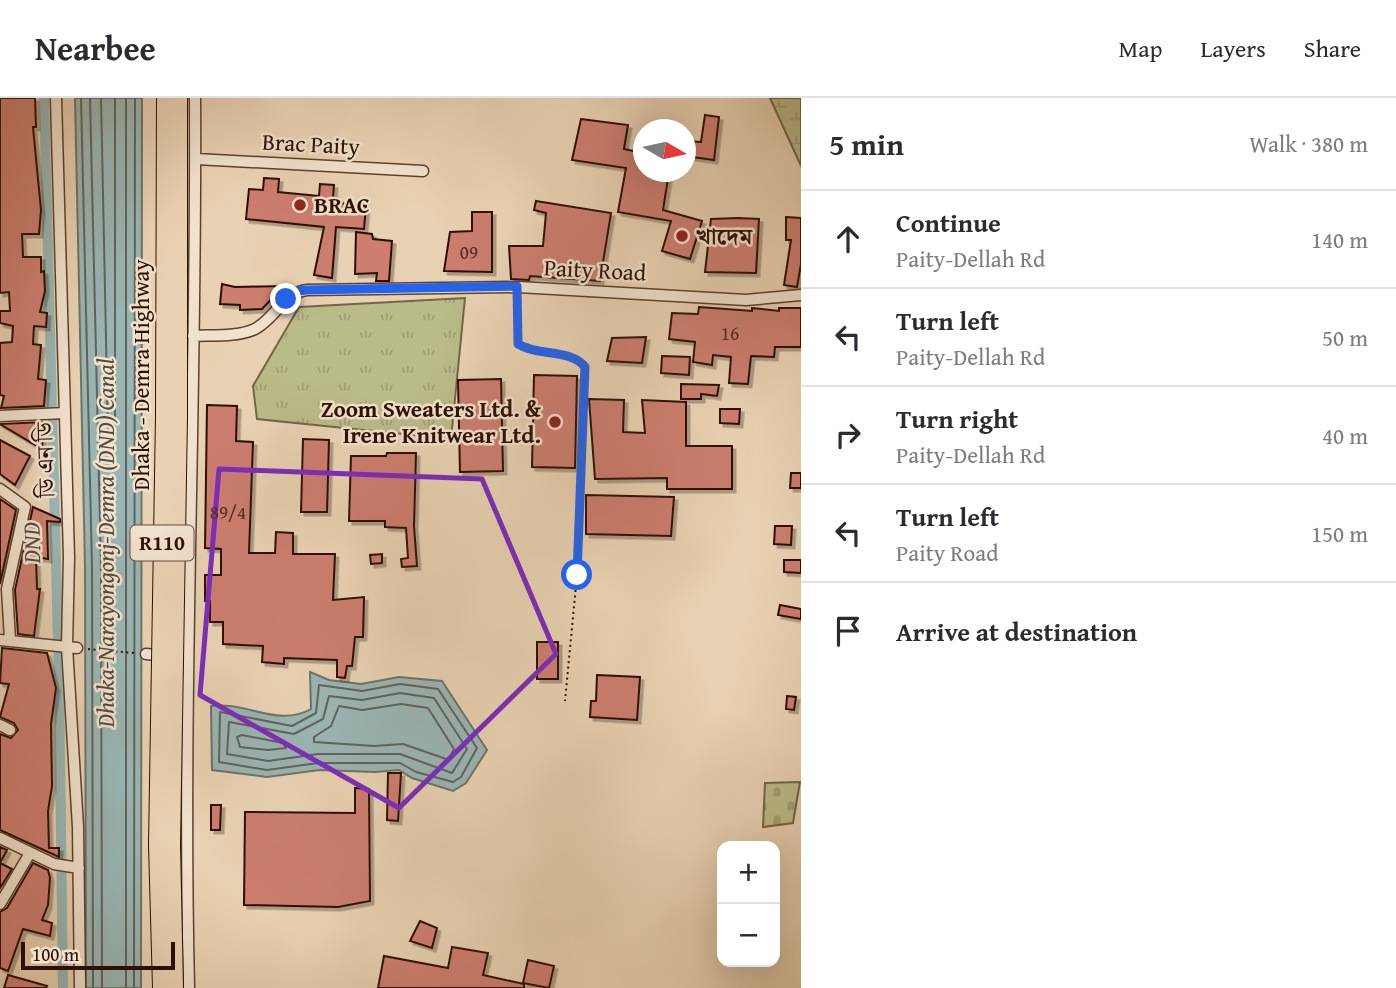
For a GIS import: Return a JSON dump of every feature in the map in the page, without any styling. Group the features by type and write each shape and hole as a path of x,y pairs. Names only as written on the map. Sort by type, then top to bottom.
{"main road":[{"name":"Dhaka - Demra Highway","path":"161,988 157,845 164,416 165,98"},
{"name":"Dhaka - Demra Highway","path":"175,988 172,845 179,98"}],"street":[{"name":"ডি এন ডি","path":"55,98 79,868 80,988"},
{"path":"189,988 185,817 190,657 195,98"},
{"name":"Brac Paity","path":"195,159 424,171"},
{"name":"Paity Road","path":"193,336 251,331 264,323 295,291 517,286 746,300 801,296"},
{"path":"0,416 65,413"},
{"path":"0,489 25,507 7,589 5,640 72,647"},
{"path":"146,654 190,657"},
{"path":"0,838 54,864 79,868"},
{"path":"0,904 30,853"}],"path":[{"path":"517,286 518,344 533,351 578,359 585,367 587,375 577,575 565,701"},
{"path":"72,647 146,654"}],"highlighted area":[{"path":"219,469 482,479 556,654 399,808 200,695"}],"green space":[{"path":"770,98 801,98 801,166"},
{"path":"465,298 451,439 257,419 253,386 299,307"},
{"path":"800,782 793,823 763,827 765,783"}],"water":[{"name":"Dhaka-Narayongonj-Demra (DND) Canal","path":"75,98 142,98 141,988 86,988 85,567"},
{"path":"310,672 329,680 361,684 399,677 442,681 487,750 466,783 453,791 412,778 399,770 319,770 267,777 212,770 211,706 224,705 274,715 298,714 311,709"}],"building":[{"path":"0,98 35,98 36,127 33,127 41,210 39,234 22,234 23,257 41,257 41,272 44,271 45,291 40,312 47,313 46,327 34,326 33,344 41,345 38,379 46,380 44,406 1,408 4,396 0,395 0,343 12,342 13,326 0,323 0,311 10,311 9,292 0,293"},
{"path":"705,115 719,117 714,160 696,158 696,142 701,142"},
{"path":"581,119 628,125 624,149 633,151 633,182 667,182 663,210 702,221 690,259 662,251 671,221 618,212 626,168 572,160"},
{"name":"BRAC","path":"264,178 279,179 278,192 319,196 320,184 334,185 333,197 339,198 338,203 366,206 364,229 336,227 332,278 314,275 324,227 246,219 249,189 263,190"},
{"path":"536,201 611,213 600,281 530,276 529,280 511,279 509,246 543,246 546,213 534,210"},
{"path":"472,212 492,212 492,272 444,271 450,232 472,231"},
{"path":"786,217 801,218 801,264 797,287 784,285 791,240 786,240"},
{"path":"711,219 759,219 756,273 705,272"},
{"path":"356,232 372,234 373,239 392,241 389,281 376,281 377,273 355,274"},
{"path":"222,284 235,287 284,286 262,309 240,310 240,305 220,304"},
{"path":"699,307 752,311 752,308 779,311 779,308 801,308 801,347 775,347 774,357 751,356 748,384 729,383 731,357 713,355 712,365 693,362 695,342 669,339 672,313 698,314"},
{"path":"646,337 642,363 607,361 612,338"},
{"path":"662,356 690,357 689,375 661,373"},
{"name":"Zoom Sweaters Ltd. & Irene Knitwear Ltd.","path":"534,375 577,376 575,468 532,467"},
{"name":"Zoom Sweaters Ltd. & Irene Knitwear Ltd.","path":"501,379 503,471 460,472 458,380"},
{"path":"681,384 719,385 717,396 701,394 701,399 681,399"},
{"path":"589,399 624,400 623,432 645,433 642,400 686,402 686,446 732,446 732,489 667,489 667,478 595,479"},
{"path":"207,405 237,406 236,441 253,442 249,553 275,553 276,532 293,533 293,554 335,554 333,600 364,597 363,637 355,637 352,666 347,666 345,678 337,677 337,660 284,658 284,664 262,662 263,646 223,644 223,622 210,622 210,601 205,601 205,575 221,575 221,549 205,548"},
{"path":"720,409 740,409 739,424 720,423"},
{"path":"44,422 42,449 0,424"},
{"path":"303,439 329,440 327,512 301,512"},
{"path":"0,440 30,456 15,485 0,474"},
{"path":"387,453 416,453 414,526 417,566 402,567 401,559 408,558 406,528 385,527 385,521 349,521 351,456 386,456"},
{"path":"791,473 801,473 801,488 790,488"},
{"path":"586,495 674,497 671,536 586,534"},
{"path":"0,499 16,510 0,584"},
{"path":"33,507 60,519 60,522 47,521 48,559 36,557 37,589 40,589 34,636 18,634 15,590"},
{"path":"775,526 792,526 791,545 774,544"},
{"path":"382,554 382,563 371,564 370,555"},
{"path":"784,560 801,560 801,573 784,572"},
{"path":"780,605 801,609 801,619 778,615"},
{"path":"537,642 558,642 558,679 537,679"},
{"path":"2,648 47,653 56,688 51,724 49,848 59,848 59,857 0,830 0,734 11,738 18,730 14,723 0,717 9,684 0,683"},
{"path":"597,675 640,677 637,720 590,717 591,701 596,701"},
{"path":"787,696 796,697 794,710 786,709"},
{"path":"388,773 401,773 398,821 387,820"},
{"path":"355,788 369,789 370,901 338,907 244,905 245,812 355,813"},
{"path":"211,805 221,805 220,830 211,830"},
{"path":"0,847 7,850 0,863"},
{"path":"0,863 12,869 0,888"},
{"path":"33,863 48,870 50,878 48,905 42,920 52,923 50,936 23,929 8,971 0,968 0,912 7,908"},
{"path":"420,921 437,928 432,948 410,941"},
{"path":"452,947 488,953 483,975 524,984 524,988 378,988 384,956 448,968"},
{"path":"528,960 554,966 549,988 523,983"},
{"path":"8,975 47,986 4,988"}],"waterway":[{"name":"DND","path":"44,98 59,681 63,988"}],"place":[{"name":"BRAC","path":"300,205"},
{"name":"খাদেম","path":"682,236"},
{"name":"Zoom Sweaters Ltd. & Irene Knitwear Ltd.","path":"555,422"}],"route":[{"path":"286,299 295,291 307,290 517,286 518,344 533,351 578,359 583,362 587,375 577,575"}]}
